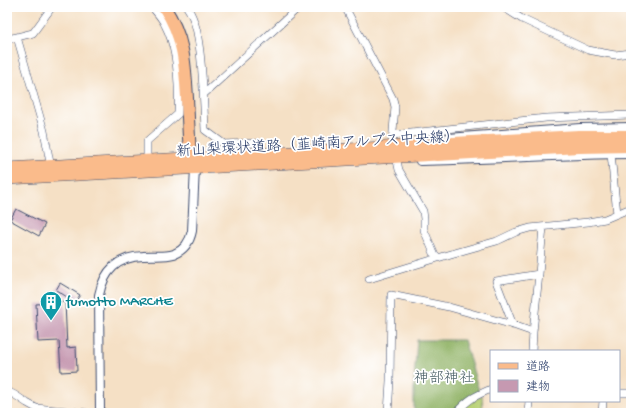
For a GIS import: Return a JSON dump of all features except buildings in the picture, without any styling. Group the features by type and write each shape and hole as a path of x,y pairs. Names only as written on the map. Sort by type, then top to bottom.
{"highway":[{"path":"164,7 177,30 182,46 194,161"},
{"path":"172,7 182,27 192,63 194,161"},
{"name":"新山梨環状道路（韮崎南アルプス中央線）","path":"437,150 579,136 631,136"},
{"name":"新山梨環状道路（韮崎南アルプス中央線）","path":"437,150 631,146"}],"main road":[{"name":"新山梨環状道路（韮崎南アルプス中央線）","path":"7,168 51,171 320,150 437,150"},
{"name":"新山梨環状道路（韮崎南アルプス中央線）","path":"7,179 51,171 147,160 294,163 437,150"}],"street":[{"path":"7,39 33,33 52,7"},
{"path":"147,160 147,141 178,114 179,92 172,40 165,24 152,7"},
{"path":"187,7 196,26 203,77 205,130 224,144 257,143 261,154"},
{"path":"204,94 299,7"},
{"path":"345,7 393,99 395,107 393,139"},
{"path":"503,7 522,19 588,50 615,55 631,53"},
{"path":"17,37 44,131 51,171"},
{"path":"320,150 546,118 631,115"},
{"path":"393,139 437,138 580,128 631,127"},
{"path":"611,154 617,214"},
{"path":"294,163 442,161 562,155 631,154"},
{"path":"100,413 99,295 101,285 111,269 125,259 138,256 164,256 173,254 186,246 192,231 194,161"},
{"path":"397,161 399,170 423,211 424,230 436,258"},
{"path":"369,279 497,241 516,232 530,228 605,219 631,208"},
{"path":"532,350 543,227"},
{"path":"513,325 496,281 539,274"},
{"path":"388,413 392,295 449,307 533,332"},
{"path":"456,413 472,398 490,389"},
{"path":"7,391 36,408 86,413"},
{"path":"620,393 631,393"},
{"path":"528,413 529,402"},
{"path":"603,402 604,413"}],"green space":[{"name":"神部神社","path":"417,340 464,340 479,391 452,413 414,413 414,381"},
{"path":"482,395 483,413 456,413"}],"place":[{"name":"fumotto MARCHE","path":"51,322"}]}
